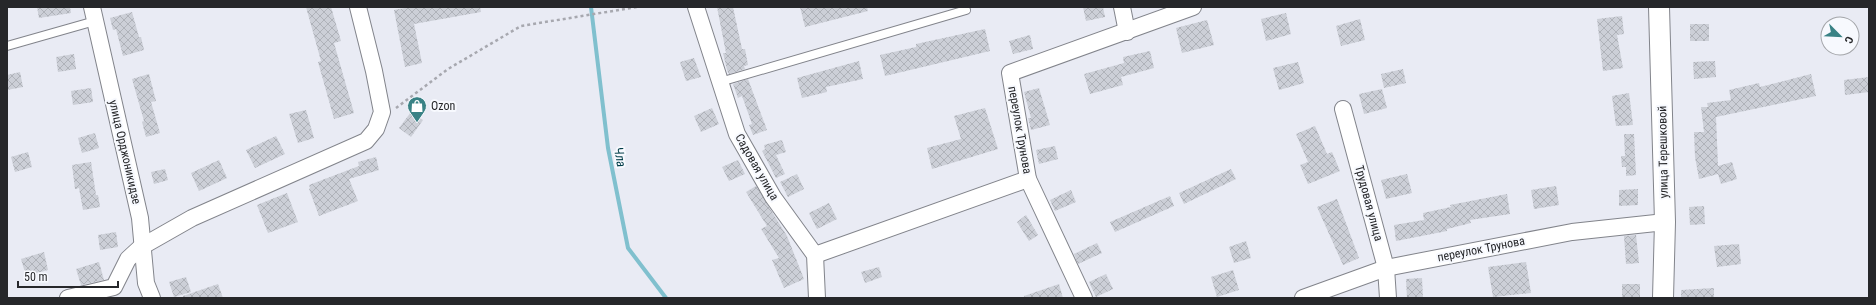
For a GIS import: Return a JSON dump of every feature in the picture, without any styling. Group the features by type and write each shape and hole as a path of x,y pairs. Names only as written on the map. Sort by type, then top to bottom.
{"street":[{"path":"68,298 114,287 128,259 141,247 192,218 366,141 372,136 381,116 374,71 358,7"},
{"name":"Садовая улица","path":"696,7 737,134 773,197 815,255"},
{"path":"1122,7 1127,32"},
{"name":"переулок Трунова","path":"1084,298 1028,179 1010,73 1194,7"},
{"name":"улица Терешковой","path":"1659,7 1665,222 1663,298"},
{"name":"улица Орджоникидзе","path":"94,14 140,218 141,247 146,283 152,298"},
{"name":"Трудовая улица","path":"1343,109 1386,268 1388,298"},
{"path":"817,298 815,255 1028,179"},
{"name":"переулок Трунова","path":"1303,298 1386,268 1572,232 1665,222"}],"lane":[{"path":"720,82 966,10"},
{"path":"7,46 94,14"}],"path":[{"path":"381,116 448,69 521,26 637,7"}],"building":[{"path":"37,7 70,7 71,13 39,18"},
{"path":"306,7 331,7 341,41 334,43 354,113 334,119 318,62 321,61"},
{"path":"410,7 480,7 481,12 414,24 422,63 405,67 394,10"},
{"path":"717,7 733,7 742,49 745,49 748,65 744,66 745,69 729,74 723,53 726,53"},
{"path":"800,7 867,7 868,11 805,27"},
{"path":"1083,7 1103,7 1105,17 1086,21"},
{"path":"132,12 144,50 123,56 116,29 113,30 110,18"},
{"path":"1286,13 1291,34 1266,41 1261,19"},
{"path":"1622,16 1624,34 1617,35 1623,68 1603,71 1597,19"},
{"path":"1360,19 1365,40 1341,46 1336,26"},
{"path":"1207,20 1214,45 1182,53 1176,28"},
{"path":"1690,24 1709,24 1709,41 1690,41"},
{"path":"985,29 990,51 885,76 880,55 916,47 916,44"},
{"path":"1030,35 1033,49 1013,54 1009,41"},
{"path":"1150,51 1154,68 1121,77 1123,85 1090,94 1084,74 1124,63 1123,57"},
{"path":"74,54 76,69 58,72 56,57"},
{"path":"694,58 701,77 686,81 680,62"},
{"path":"859,61 863,79 826,87 827,92 802,98 797,78"},
{"path":"1715,61 1716,77 1694,79 1693,62"},
{"path":"1298,62 1304,83 1279,90 1273,68"},
{"path":"1403,69 1406,83 1384,88 1381,74"},
{"path":"20,72 23,87 7,90 7,75"},
{"path":"149,74 156,101 151,102 160,133 146,137 142,122 144,121 132,79"},
{"path":"1811,74 1816,96 1716,117 1718,166 1732,162 1737,179 1721,184 1718,174 1699,179 1695,157 1694,132 1704,132 1701,107 1708,107 1707,103 1731,100 1729,90 1759,83 1760,87"},
{"path":"1869,77 1869,92 1845,95 1844,80"},
{"path":"748,79 767,130 753,135 749,125 752,124 742,96 738,98 733,84"},
{"path":"91,88 93,102 73,105 71,91"},
{"path":"1039,88 1050,125 1031,130 1028,118 1031,118 1024,92"},
{"path":"1382,89 1387,108 1364,114 1359,94"},
{"path":"1629,93 1633,125 1616,126 1612,96"},
{"path":"712,108 719,124 701,132 694,116"},
{"path":"985,108 998,149 932,169 927,148 961,139 954,116"},
{"path":"306,110 314,138 298,143 289,114"},
{"path":"411,112 423,120 411,137 399,128"},
{"path":"1315,126 1327,154 1332,152 1340,171 1308,184 1300,165 1308,162 1296,134"},
{"path":"95,133 99,148 82,153 78,138"},
{"path":"1624,134 1634,134 1636,175 1626,176 1626,167 1622,167 1621,156 1625,156"},
{"path":"276,136 285,154 255,168 246,150"},
{"path":"782,140 786,152 776,155 785,174 776,178 762,151 765,149 764,145"},
{"path":"1055,146 1058,159 1039,164 1036,150"},
{"path":"28,152 32,167 15,172 11,157"},
{"path":"376,157 379,170 349,179 358,201 319,216 309,189 309,185 359,166 358,162"},
{"path":"219,160 227,178 199,191 191,173"},
{"path":"738,160 745,174 729,181 722,167"},
{"path":"91,162 96,195 98,195 100,207 83,210 79,188 75,189 72,165"},
{"path":"165,169 168,180 154,184 151,172"},
{"path":"1231,169 1236,179 1184,204 1179,193"},
{"path":"797,174 804,189 788,197 780,182"},
{"path":"1407,174 1412,193 1386,199 1381,180"},
{"path":"756,186 787,236 804,279 784,288 772,260 779,258 761,229 767,226 746,192"},
{"path":"1556,186 1559,205 1534,209 1531,190"},
{"path":"1638,189 1638,205 1619,206 1619,190"},
{"path":"1071,190 1076,202 1055,211 1050,200"},
{"path":"287,193 298,222 268,233 257,205"},
{"path":"1507,194 1510,214 1470,220 1471,223 1447,229 1447,231 1396,241 1394,225 1424,220 1423,213 1451,207 1450,205"},
{"path":"1170,196 1174,206 1115,232 1110,222"},
{"path":"1337,199 1359,258 1343,265 1317,207"},
{"path":"829,203 837,219 817,229 809,213"},
{"path":"1704,206 1705,224 1690,225 1689,207"},
{"path":"1026,215 1038,235 1029,241 1017,222"},
{"path":"116,232 118,247 100,250 98,235"},
{"path":"1636,235 1639,263 1626,264 1624,236"},
{"path":"1246,241 1251,258 1234,263 1229,247"},
{"path":"1097,243 1102,253 1078,264 1074,254"},
{"path":"1739,244 1741,264 1717,267 1714,246"},
{"path":"44,252 48,270 26,276 21,259"},
{"path":"99,262 104,280 81,285 76,269"},
{"path":"1526,262 1531,293 1493,297 1488,267"},
{"path":"879,267 882,277 865,283 861,272"},
{"path":"1233,270 1239,290 1217,297 1211,277"},
{"path":"1106,274 1113,289 1096,297 1089,282"},
{"path":"186,277 191,292 174,297 169,282"},
{"path":"1422,278 1423,298 1407,298 1406,279"},
{"path":"218,284 223,298 183,298 183,296"},
{"path":"1059,284 1063,298 1025,298 1024,296"},
{"path":"1622,284 1640,284 1640,298 1622,298"},
{"path":"1714,288 1714,298 1681,298 1681,290"}],"waterway":[{"name":"Чла","path":"591,7 608,148 628,248 666,298"}],"place":[{"name":"Ozon","path":"417,123"}]}
